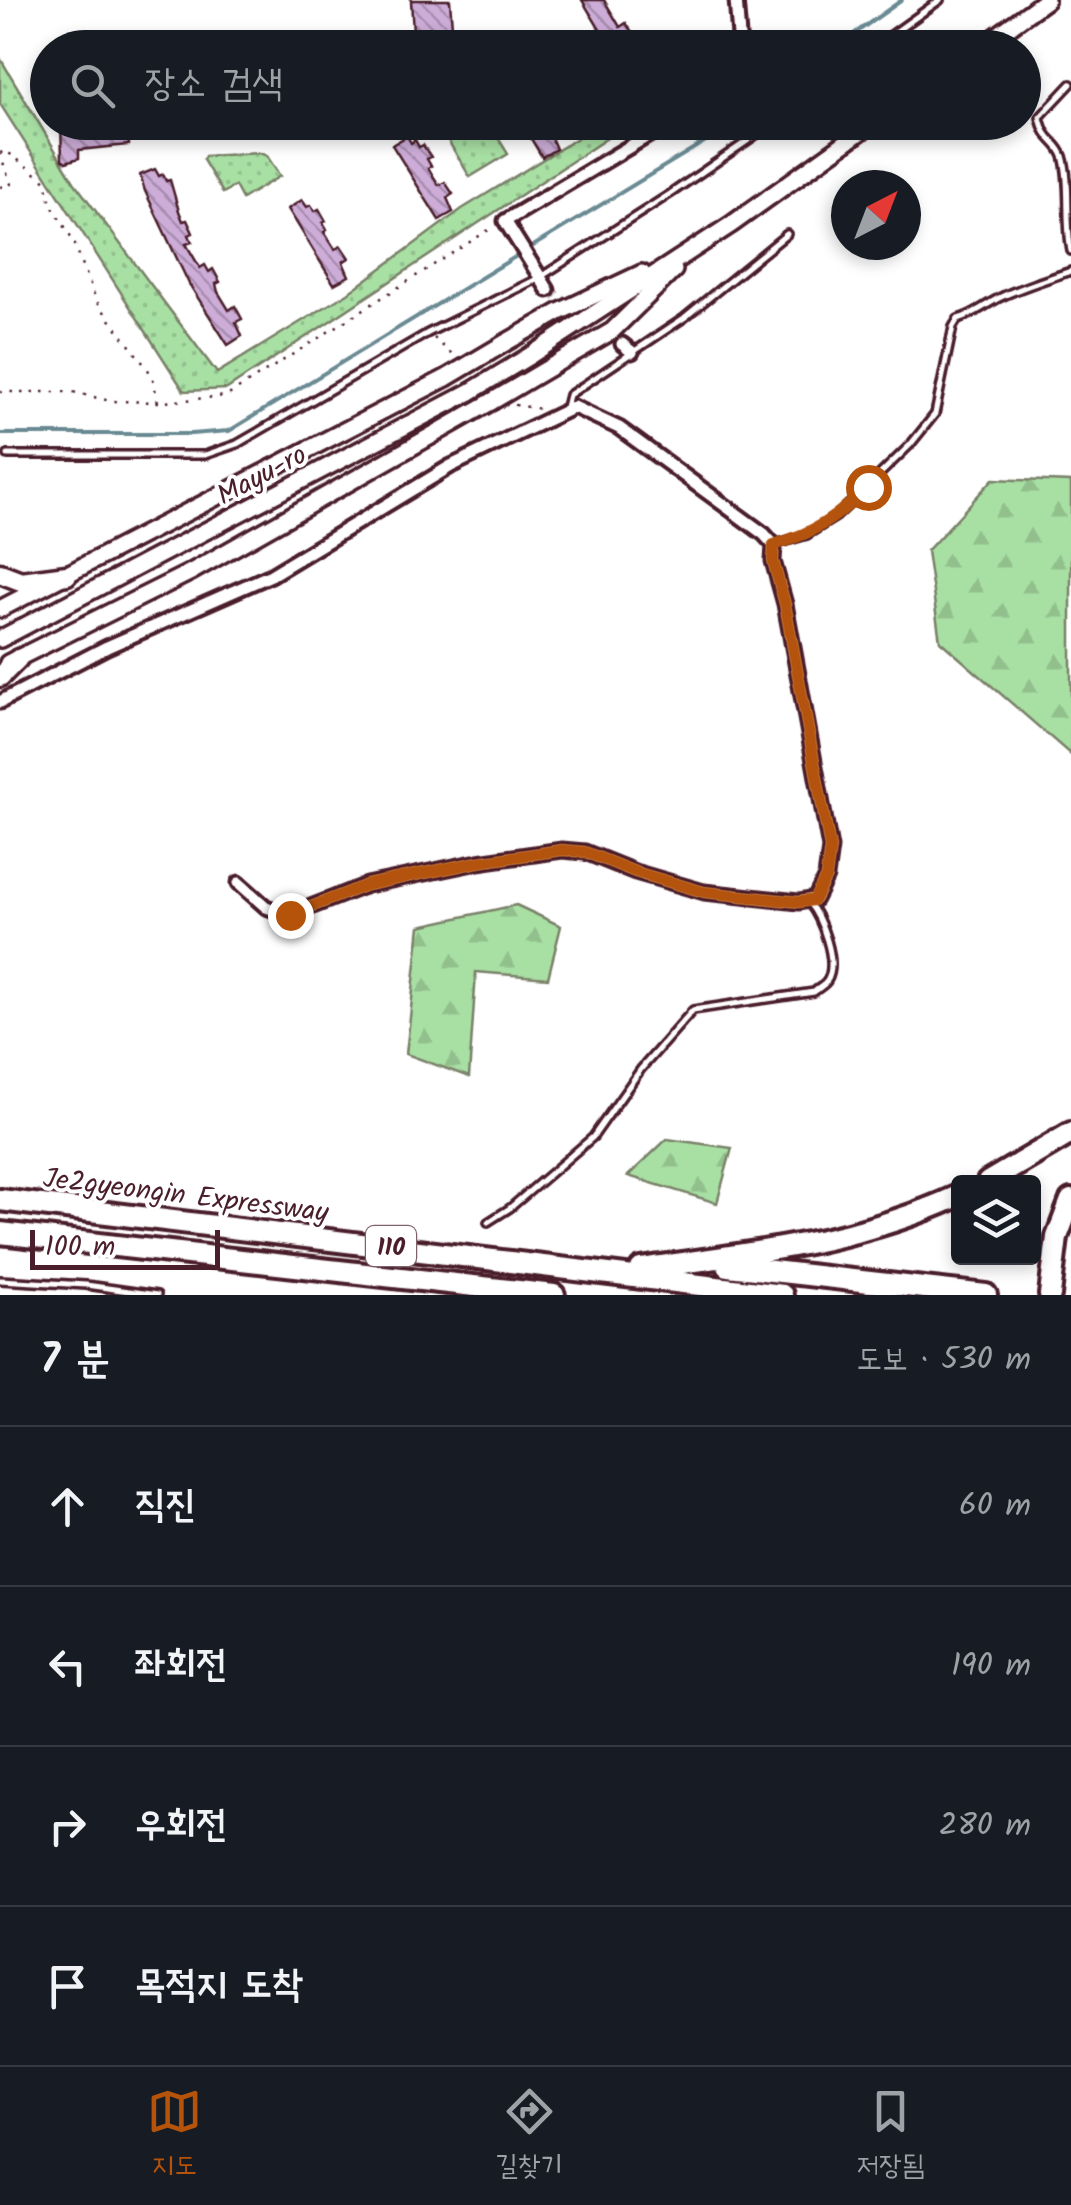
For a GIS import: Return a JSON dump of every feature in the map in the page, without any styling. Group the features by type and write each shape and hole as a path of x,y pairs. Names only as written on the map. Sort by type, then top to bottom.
{"highway":[{"path":"1000,1175 1071,1133"},
{"path":"614,1273 762,1254 842,1237 951,1199"},
{"name":"Je2gyeongin Expressway","path":"0,1200 782,1295"},
{"path":"1051,1285 1057,1237 1071,1200"},
{"name":"110","path":"0,1234 554,1295"},
{"path":"691,1262 986,1295"}],"main road":[{"path":"1005,30 1046,0"},
{"path":"0,667 191,572 612,331 698,246 848,140"},
{"path":"0,609 446,378 560,312 698,246"},
{"name":"Mayu-ro","path":"0,640 470,392 698,246"},
{"path":"0,573 21,581 66,575"},
{"path":"0,677 18,658"}],"street":[{"path":"736,0 738,30"},
{"path":"548,290 508,226 644,140"},
{"path":"0,702 107,646 271,575 436,474 574,407 618,428 736,512 774,545 773,561 785,604 830,848 826,877 814,900 738,898 704,892 635,872 585,852 562,850 463,864 384,881 290,915 266,907 239,884"}],"lane":[{"path":"898,30 940,0"},
{"path":"1041,116 1071,84"},
{"path":"1041,123 1043,134 1063,155 1066,229 1071,251"},
{"path":"8,455 205,455 237,444 428,332 538,275 749,140"},
{"path":"565,410 569,396 627,348 684,318 787,234"},
{"path":"774,545 807,534 836,517 935,414 958,319 977,314 996,299 1026,286 1071,271"},
{"path":"488,1222 510,1208 593,1136 641,1069 693,1010 814,992 827,982 830,968 823,920 808,901"},
{"path":"0,1280 157,1295"}],"path":[{"path":"0,187 11,184 0,154 6,151 46,182 50,204 73,240 97,302 152,375 158,402"},
{"path":"0,392 73,392 110,401 158,402 226,396 508,226"}],"green space":[{"path":"0,58 30,108 30,140 49,140 74,182 217,373 348,293 462,209 574,140 604,140 227,389 184,391 0,104"},
{"path":"448,140 499,140 508,154 470,177"},
{"path":"205,156 267,156 280,176 242,199 235,186 223,193 203,160"},
{"path":"993,479 1071,482 1071,755 940,641 927,551"},
{"path":"516,905 561,926 548,978 476,972 469,1077 406,1054 420,926"},
{"path":"667,1139 732,1148 717,1203 628,1176"}],"building":[{"path":"411,0 450,0 452,27 459,30 413,30"},
{"path":"582,0 604,0 620,27 626,23 631,30 600,30"},
{"path":"61,140 129,140 129,145 79,150 79,158 66,162 62,159"},
{"path":"400,140 415,140 419,147 423,145 431,157 427,159 431,166 428,168 439,185 445,182 453,194 447,198 453,212 439,220 392,145"},
{"path":"532,140 552,140 556,149 542,157"},
{"path":"155,169 159,176 163,174 166,181 170,180 183,221 187,220 193,233 189,235 192,242 186,244 200,268 205,265 209,272 213,269 220,282 216,284 218,292 229,310 235,306 242,319 236,322 242,336 228,345 189,284 145,191 140,175"},
{"path":"302,200 307,207 319,209 326,221 324,232 335,249 341,246 349,258 343,262 349,276 334,284 288,209"}],"waterway":[{"path":"860,30 902,0"},
{"path":"0,434 229,431 707,140"}],"tunnel":[{"path":"548,290 610,335"}],"route":[{"path":"290,915 367,885 478,862 562,850 585,852 635,872 704,892 738,898 814,900 826,877 830,848 785,604 773,561 774,545 807,534 836,517 868,487"}]}
